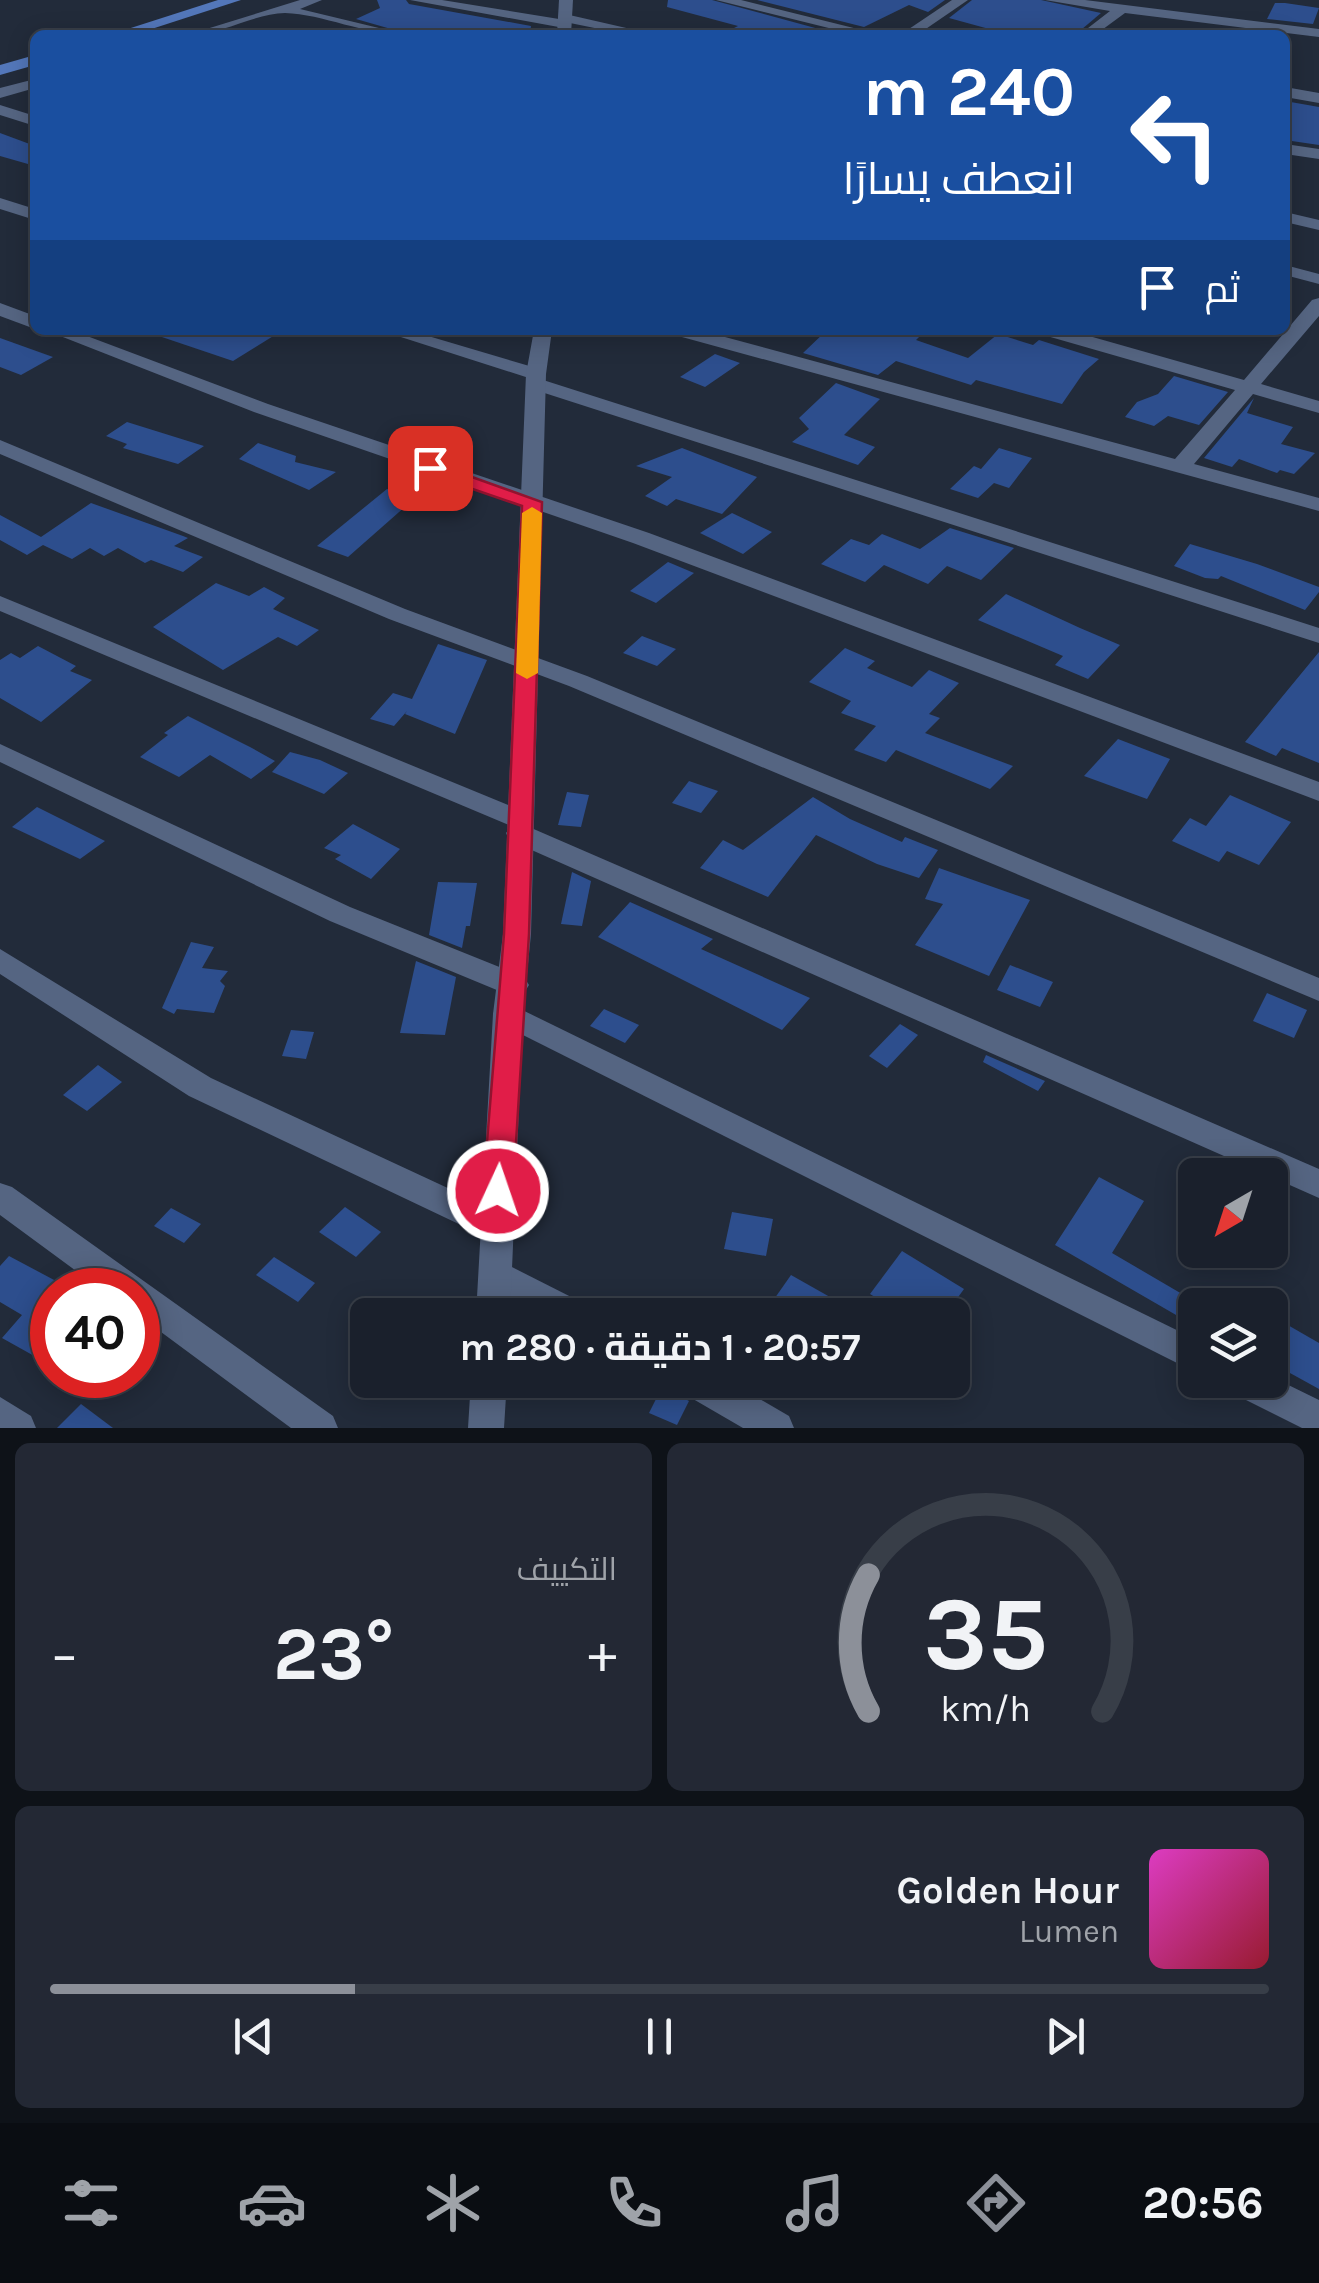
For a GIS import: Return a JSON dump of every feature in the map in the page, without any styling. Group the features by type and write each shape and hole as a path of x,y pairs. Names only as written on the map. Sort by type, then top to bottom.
{"street":[{"path":"210,30 315,0"},
{"path":"417,0 602,30"},
{"path":"564,26 566,0"},
{"path":"723,0 854,30"},
{"path":"766,10 785,0"},
{"path":"915,30 961,0"},
{"path":"1052,0 1319,33"},
{"path":"1166,16 1176,0"},
{"path":"284,9 378,30"},
{"path":"1093,30 1120,10"},
{"path":"1202,30 1208,21"},
{"path":"0,93 30,84"},
{"path":"1290,93 1319,98"},
{"path":"0,110 30,120"},
{"path":"1290,150 1319,154"},
{"path":"0,203 30,213"},
{"path":"1290,218 1319,225"},
{"path":"1290,271 1319,278"},
{"path":"1180,467 1319,304"},
{"path":"0,309 30,321"},
{"path":"67,335 261,408 696,558 1319,792"},
{"path":"403,335 1319,636"},
{"path":"494,1298 528,664 536,379 542,335"},
{"path":"696,335 1319,504"},
{"path":"1066,335 1319,407"},
{"path":"0,446 379,606 614,696 1319,990"},
{"path":"0,602 520,826 1319,1184"},
{"path":"0,752 511,1000 1178,1347"},
{"path":"0,960 200,1087 496,1226"},
{"path":"0,1197 98,1268"},
{"path":"496,1274 541,1298"},
{"path":"160,1312 320,1428"},
{"path":"486,1428 488,1398"},
{"path":"725,1398 776,1428"},
{"path":"1280,1398 1319,1418"},
{"path":"0,1414 18,1428"}],"building":[{"path":"377,0 406,0 409,4 531,26 531,30 394,30 356,19 380,8"},
{"path":"668,0 712,0 823,30 730,30 738,26 667,7"},
{"path":"757,0 945,0 928,12 909,5 864,27"},
{"path":"972,0 1041,0 1101,13 1081,30 993,30 949,18"},
{"path":"1275,3 1319,8 1313,24 1267,19"},
{"path":"1290,102 1319,107 1319,145 1290,141"},
{"path":"0,133 30,144 30,165 0,156"},
{"path":"156,335 275,335 233,361"},
{"path":"822,335 921,335 916,340 968,358 1001,335 1033,345 1039,340 1099,359 1084,372 1062,404 976,380 971,385 896,361 878,375 803,353"},
{"path":"0,338 53,357 21,375 0,367"},
{"path":"715,354 740,363 705,387 680,377"},
{"path":"1174,376 1228,392 1199,425 1168,416 1154,426 1125,417 1137,402 1158,394"},
{"path":"836,383 880,399 844,435 875,447 858,465 792,442 809,429 799,418"},
{"path":"1254,398 1247,413 1293,427 1281,444 1315,453 1294,474 1280,470 1277,473 1239,459 1232,467 1204,458"},
{"path":"127,422 204,446 178,464 123,448 127,444 106,436"},
{"path":"258,443 296,456 295,462 336,472 309,490 239,459"},
{"path":"682,448 757,477 722,514 676,499 667,506 645,496 672,477 636,466"},
{"path":"999,448 1032,458 1009,488 994,483 978,498 950,489 974,466 981,469"},
{"path":"387,489 415,498 348,557 317,546"},
{"path":"91,503 188,538 174,546 203,557 183,572 151,560 145,563 118,548 104,556 90,548 72,559 43,545 27,555 0,540 0,515 41,537"},
{"path":"732,513 772,532 743,554 700,533"},
{"path":"950,528 1014,548 981,580 947,566 928,584 884,565 865,582 821,564 851,539 869,545 882,534 920,549"},
{"path":"1190,544 1319,587 1319,592 1305,610 1221,576 1205,578 1174,566"},
{"path":"668,562 694,573 656,603 630,591"},
{"path":"216,583 249,596 264,587 285,598 273,609 319,630 297,646 278,637 223,670 153,627"},
{"path":"1006,594 1120,645 1088,679 1055,665 1063,656 978,620"},
{"path":"642,636 676,649 657,666 623,653"},
{"path":"438,644 487,660 455,734 405,714 407,711 394,726 370,719 393,693 412,699"},
{"path":"38,646 76,666 70,671 92,680 41,722 0,698 0,660 11,653 20,658"},
{"path":"845,648 875,661 867,668 912,687 929,670 959,683 929,714 940,718 925,733 1013,766 990,789 896,750 886,762 854,750 876,726 841,713 851,701 809,682"},
{"path":"1319,652 1319,763 1282,748 1276,756 1245,742"},
{"path":"188,716 275,761 251,779 210,755 179,777 140,757"},
{"path":"1118,739 1170,759 1147,799 1084,776"},
{"path":"290,752 348,773 324,794 272,772"},
{"path":"689,781 718,791 701,813 672,803"},
{"path":"567,792 589,795 581,827 558,825"},
{"path":"1230,795 1291,822 1259,865 1227,851 1219,862 1172,841 1190,818 1206,826"},
{"path":"813,797 902,842 905,837 938,850 919,878 877,864 816,835 768,897 700,868 723,840 743,850"},
{"path":"37,807 105,841 80,859 12,827"},
{"path":"353,824 400,849 371,879 335,859 341,855 324,848"},
{"path":"939,868 1030,900 989,976 915,945 943,904 925,899"},
{"path":"572,872 591,881 582,926 561,924"},
{"path":"438,882 477,883 462,948 429,935"},
{"path":"630,902 713,939 701,949 810,998 782,1030 598,937"},
{"path":"191,942 214,947 202,968 228,971 220,981 225,986 214,1013 177,1009 174,1014 162,1008"},
{"path":"416,961 456,977 445,1035 400,1033"},
{"path":"1010,965 1053,982 1040,1007 997,990"},
{"path":"1267,993 1307,1010 1294,1038 1253,1021"},
{"path":"604,1009 639,1025 625,1043 590,1026"},
{"path":"900,1024 918,1035 887,1068 869,1056"},
{"path":"291,1030 314,1032 306,1059 282,1056"},
{"path":"986,1055 1045,1081 1038,1091 983,1062"},
{"path":"98,1065 122,1082 87,1111 63,1095"},
{"path":"1099,1177 1144,1201 1112,1253 1178,1292 1178,1316 1055,1245"},
{"path":"345,1207 381,1232 356,1257 319,1232"},
{"path":"171,1208 201,1224 184,1243 154,1226"},
{"path":"732,1212 773,1219 766,1256 724,1249"},
{"path":"902,1251 964,1289 957,1298 876,1298 870,1294"},
{"path":"9,1256 32,1268 30,1354 2,1338 22,1315 0,1302 0,1266"},
{"path":"274,1257 315,1283 298,1302 256,1275"},
{"path":"791,1275 832,1298 775,1298"},
{"path":"1288,1325 1319,1343 1319,1389 1288,1372"},
{"path":"656,1398 689,1401 677,1425 649,1413"},
{"path":"81,1404 113,1428 57,1428"}],"waterway":[{"path":"134,30 234,0"},
{"path":"0,70 30,61"}],"slow traffic":[{"path":"527,673 532,513"}],"route":[{"path":"430,468 532,502 514,985 508,1014 498,1191"}]}
